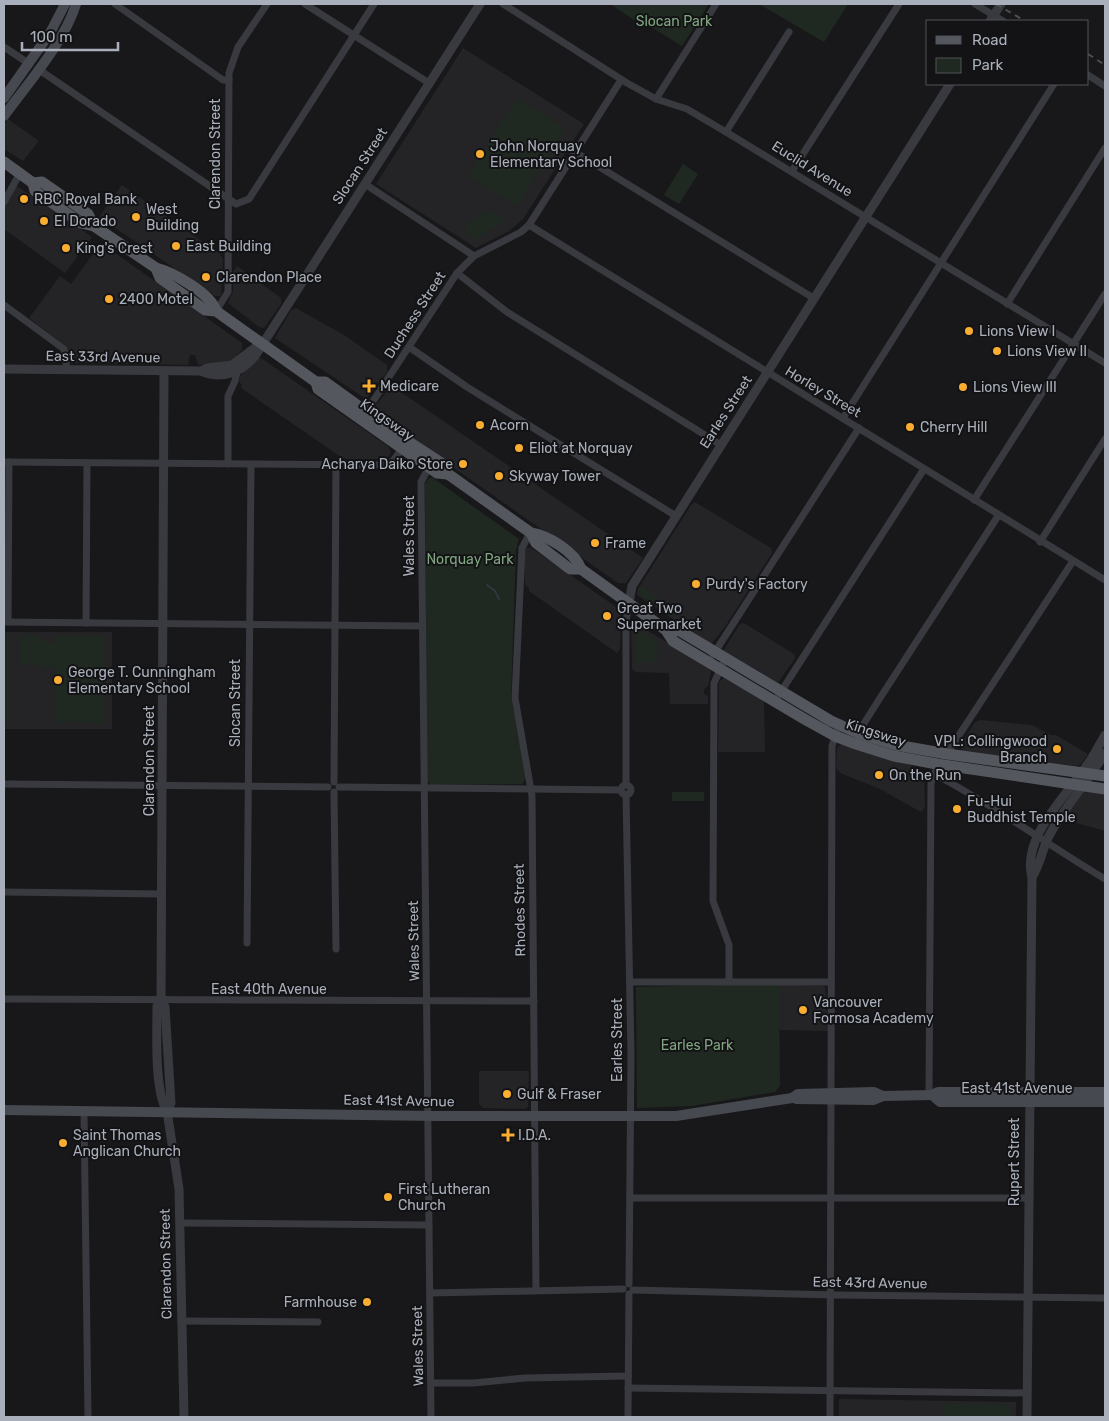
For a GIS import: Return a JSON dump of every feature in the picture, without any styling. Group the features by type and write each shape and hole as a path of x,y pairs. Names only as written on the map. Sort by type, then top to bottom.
{"main road":[{"path":"4,98 50,33 65,4"},
{"path":"4,116 68,24 76,4"},
{"name":"Kingsway","path":"4,162 33,182 35,191 81,223 94,226 156,268 160,278 205,310 216,311 316,382 325,382 366,412 429,468 437,473 448,474"},
{"name":"Kingsway","path":"316,382 318,389 404,445 442,464 448,474 530,533 536,543 570,568 581,569 666,630 680,631 712,658 837,731 894,756 936,769 1105,788"},
{"name":"Kingsway","path":"858,739 947,754 1105,776"},
{"name":"East 41st Avenue","path":"4,1110 428,1116 676,1116 792,1098 798,1094 831,1096 874,1092 883,1096 931,1095 940,1102 1105,1092"},
{"name":"East 41st Avenue","path":"1028,1097 1105,1102"}],"street":[{"path":"115,4 223,80 229,80"},
{"name":"Clarendon Street","path":"216,311 228,292 229,80 231,65 238,47 267,4"},
{"path":"305,4 429,84"},
{"path":"38,68 236,204 249,199 374,4"},
{"name":"Slocan Street","path":"235,368 262,342 480,4"},
{"name":"Euclid Avenue","path":"503,4 621,80 656,99 687,109 792,171 1105,363"},
{"path":"656,99 716,4"},
{"path":"792,171 899,4"},
{"path":"975,4 996,12"},
{"path":"726,132 789,32"},
{"path":"4,47 28,63"},
{"path":"1089,76 1105,86"},
{"name":"Duchess Street","path":"366,412 458,273 474,256 521,232 529,225 621,80"},
{"name":"Earles Street","path":"628,1417 631,1116 630,982 624,790 626,621 631,588 949,85"},
{"path":"843,418 1053,85"},
{"path":"1007,304 1105,148"},
{"path":"575,152 815,299"},
{"path":"4,202 20,173"},
{"path":"365,184 474,256"},
{"name":"Horley Street","path":"529,225 843,418 1040,542 1105,580"},
{"path":"458,273 507,312 722,445"},
{"path":"974,500 1105,294"},
{"path":"4,305 64,349 67,370"},
{"path":"409,347 467,387 676,516"},
{"name":"East 33rd Avenue","path":"4,369 201,371 207,368 235,368"},
{"path":"228,464 228,396 236,381 235,368"},
{"name":"Clarendon Street","path":"164,371 161,1001 165,1007 171,1103 167,1111 175,1151 179,1223 184,1417"},
{"path":"712,658 859,428"},
{"path":"1040,542 1105,439"},
{"path":"404,445 389,465 7,462 6,622 422,626"},
{"path":"86,623 87,463"},
{"name":"Slocan Street","path":"247,943 251,464"},
{"path":"336,465 334,787 336,949"},
{"name":"Wales Street","path":"429,468 421,482 431,1417"},
{"path":"777,696 924,469"},
{"path":"858,739 880,698 998,516"},
{"name":"Rhodes Street","path":"530,533 522,548 515,685 531,789 536,1290"},
{"path":"931,1095 931,783 936,769 1073,561"},
{"path":"723,664 714,683 713,692 713,901 729,945 729,981"},
{"path":"830,1417 832,757 837,731"},
{"name":"Rupert Street","path":"1032,877 1037,870 1046,843 1086,773 1105,735"},
{"name":"Rupert Street","path":"1086,773 1105,753"},
{"path":"936,769 1105,880"},
{"path":"4,784 624,790"},
{"name":"Rupert Street","path":"1027,1417 1028,1097 1032,877 1028,865 1038,836 1078,785"},
{"path":"4,892 161,894"},
{"path":"630,982 831,982"},
{"name":"East 40th Avenue","path":"4,999 534,1001"},
{"path":"84,1111 88,1417"},
{"path":"630,1198 1028,1198"},
{"path":"179,1223 429,1225"},
{"name":"East 43rd Avenue","path":"430,1293 629,1289 830,1295 1105,1298"},
{"path":"181,1321 318,1322"},
{"path":"431,1383 525,1378 628,1376"},
{"path":"628,1388 1027,1393"}],"shaded area":[{"name":"John Norquay Elementary School","path":"463,48 584,124 523,219 509,231 476,248 376,184"},
{"path":"8,119 39,141 23,161 4,149 4,125"},
{"path":"122,185 220,254 223,260 221,296 215,296 99,217"},
{"path":"17,186 92,237 65,273 4,229 4,207 14,187"},
{"path":"101,243 242,343 242,350 233,360 219,364 198,365 195,355 190,355 188,365 72,363 66,346 29,318 60,276 71,284"},
{"path":"237,266 281,298 281,304 264,328 259,327 228,303 233,291 233,271"},
{"path":"296,308 344,335 387,365 387,372 366,399 275,338 291,310"},
{"path":"261,358 389,447 391,452 388,457 382,459 346,459 241,388 240,376 257,359"},
{"path":"390,388 395,388 643,558 626,583 618,583 374,412 375,406"},
{"path":"695,502 771,548 772,553 725,627 711,644 637,595 638,589 691,505"},
{"path":"527,547 533,549 619,609 621,614 620,649 617,653 529,591 529,588 525,585 524,556"},
{"path":"635,623 709,668 711,672 708,686 704,689 704,694 708,696 708,704 670,704 669,673 636,672 632,669 631,627"},
{"path":"744,623 794,654 795,658 778,683 723,651 740,624"},
{"name":"George T. Cunningham Elementary School","path":"4,632 112,632 112,729 4,729"},
{"path":"724,678 764,700 765,752 718,752 719,682"},
{"path":"981,720 1032,725 1051,735 1056,735 1088,754 1081,764 1077,766 962,752 960,745 975,722"},
{"path":"841,744 910,765 924,773 925,807 921,812 880,789 840,773 836,768 837,748"},
{"path":"1083,791 1105,793 1105,831 1066,820 1066,816"},
{"name":"Vancouver Formosa Academy","path":"779,984 825,986 828,1031 779,1030"},
{"path":"479,1071 529,1071 528,1107 524,1109 483,1108 479,1104"},
{"path":"839,1399 1016,1402 1016,1417 839,1417"}],"green space":[{"name":"Slocan Park","path":"610,4 709,4 682,46 646,24 645,27"},
{"path":"759,4 848,4 824,42"},
{"path":"517,98 565,128 517,206 468,176"},
{"path":"683,164 698,174 679,204 664,195"},
{"path":"485,212 495,213 507,221 475,239 469,237 465,226"},
{"name":"Norquay Park","path":"429,478 433,478 519,539 516,550 511,698 526,778 522,784 431,785 427,780 425,484"},
{"path":"642,587 676,609 677,615 670,617 644,598 639,592"},
{"path":"637,629 657,642 657,662 635,663"},
{"path":"55,635 104,636 104,723 55,722 55,663 54,668 41,668 41,665 20,665 20,636 41,636 42,642 55,643"},
{"path":"672,792 704,792 704,801 672,801"},
{"name":"Earles Park","path":"779,984 780,1086 775,1092 692,1106 637,1108 636,987"},
{"path":"944,1404 1010,1405 1010,1417 944,1417"}],"waterway":[{"path":"487,585 495,591 499,599"}],"railway":[{"path":"996,4 1023,20"},
{"path":"1089,55 1105,65"}],"place":[{"name":"John Norquay Elementary School","path":"480,154"},
{"name":"RBC Royal Bank","path":"24,199"},
{"name":"West Building","path":"136,217"},
{"name":"El Dorado","path":"44,221"},
{"name":"East Building","path":"176,246"},
{"name":"King's Crest","path":"66,248"},
{"name":"Clarendon Place","path":"206,277"},
{"name":"2400 Motel","path":"109,299"},
{"name":"Lions View I","path":"969,331"},
{"name":"Lions View II","path":"997,351"},
{"name":"Medicare","path":"369,386"},
{"name":"Lions View III","path":"963,387"},
{"name":"Acorn","path":"480,425"},
{"name":"Cherry Hill","path":"910,427"},
{"name":"Eliot at Norquay","path":"519,448"},
{"name":"Acharya Daiko Store","path":"463,464"},
{"name":"Skyway Tower","path":"499,476"},
{"name":"Frame","path":"595,543"},
{"name":"Purdy's Factory","path":"696,584"},
{"name":"Great Two Supermarket","path":"607,616"},
{"name":"George T. Cunningham Elementary School","path":"58,680"},
{"name":"VPL: Collingwood Branch","path":"1057,749"},
{"name":"On the Run","path":"879,775"},
{"name":"Fu-Hui Buddhist Temple","path":"957,809"},
{"name":"Vancouver Formosa Academy","path":"803,1010"},
{"name":"Gulf & Fraser","path":"507,1094"},
{"name":"I.D.A.","path":"508,1135"},
{"name":"Saint Thomas Anglican Church","path":"63,1143"},
{"name":"First Lutheran Church","path":"388,1197"},
{"name":"Farmhouse","path":"367,1302"}]}
